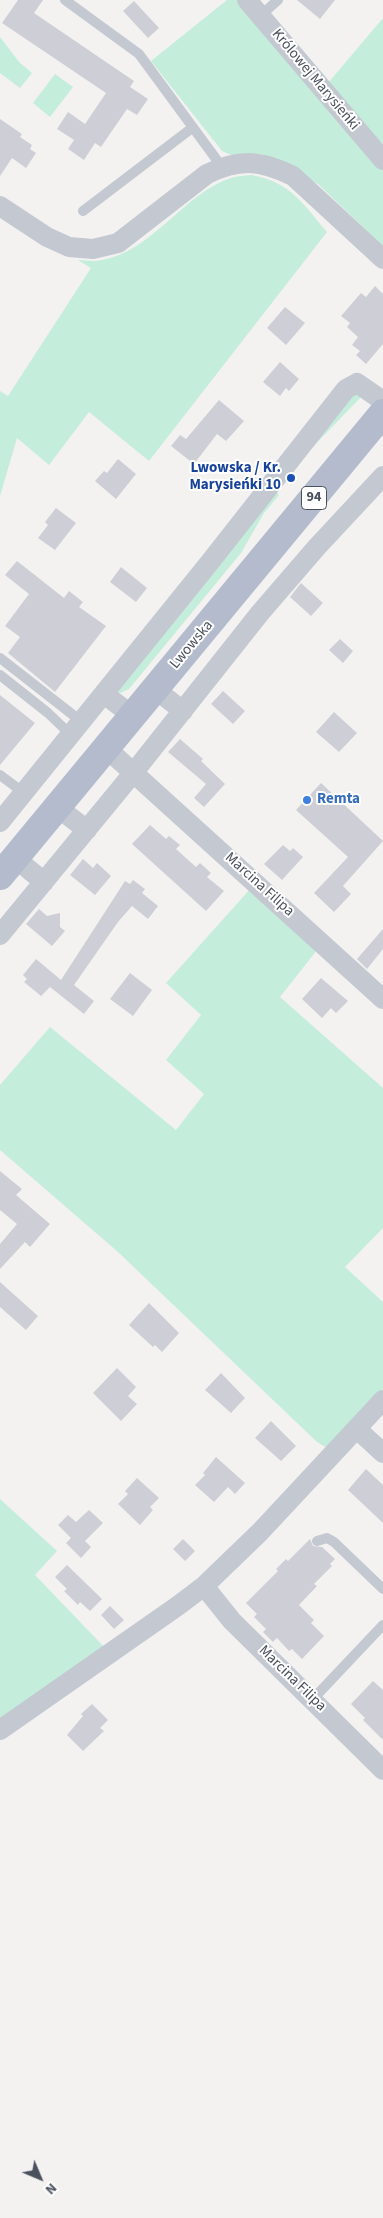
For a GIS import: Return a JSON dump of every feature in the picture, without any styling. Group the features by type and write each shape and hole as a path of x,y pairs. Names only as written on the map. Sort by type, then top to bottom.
{"main road":[{"name":"Lwowska","path":"7,867 383,413"}],"street":[{"name":"Królowej Marysieńki","path":"248,0 383,160"},
{"path":"0,206 47,237 70,246 93,249 118,243 207,174 238,162 256,162 276,167 294,176 383,259"},
{"path":"0,822 104,694 346,388 351,384 357,383 383,401"},
{"path":"0,935 134,772 288,579 383,476"},
{"path":"200,634 226,655"},
{"path":"155,689 183,711"},
{"path":"104,694 133,716"},
{"name":"Marcina Filipa","path":"106,748 383,999"},
{"path":"58,807 87,830"},
{"path":"7,867 44,882"},
{"path":"0,1730 179,1606 204,1586 276,1516 383,1400"},
{"path":"357,1429 383,1453"},
{"name":"Marcina Filipa","path":"204,1586 232,1621 383,1770"}],"lane":[{"path":"65,0 139,54 222,167"},
{"path":"260,16 278,0"},
{"path":"83,211 192,128"},
{"path":"0,658 76,728"},
{"path":"0,675 48,713 76,728"},
{"path":"0,775 24,794"},
{"path":"317,1541 327,1538 334,1542 383,1589"},
{"path":"312,1699 383,1625"}],"green space":[{"path":"227,0 241,0 383,167 383,246 319,185 285,162 261,154 231,155 222,151 151,61"},
{"path":"383,18 383,142 380,146 328,83"},
{"path":"0,37 19,62 32,73 20,88 0,73"},
{"path":"55,74 73,87 50,117 33,103"},
{"path":"251,175 265,178 286,188 303,203 327,232 149,461 89,412 49,465 17,438 0,496 0,391 8,396 91,268 78,260 99,261 120,255 137,246 214,185 233,177"},
{"path":"354,391 361,397 307,453 276,492 279,495 264,513 241,553 129,689 120,693 117,692"},
{"path":"251,888 317,950 280,997 383,1088 383,1228 345,1267 383,1302 383,1389 327,1448 317,1442 118,1252 0,1150 0,1085 50,1027 176,1130 204,1094 166,1060 201,1015 166,983"},
{"path":"0,1499 57,1551 35,1575 107,1650 0,1723"}],"building":[{"path":"18,0 43,0 34,13 134,81 130,87 148,99 137,115 127,109 101,147 95,143 84,160 68,149 74,140 57,129 68,112 85,124 106,93 2,23"},
{"path":"297,0 335,0 320,19"},
{"path":"134,1 159,28 148,38 123,11"},
{"path":"0,119 22,134 20,137 32,145 30,149 36,153 26,168 12,158 0,176"},
{"path":"375,286 383,294 383,344 366,364 356,355 360,351 352,345 358,337 347,327 350,323 341,316 361,293 366,297"},
{"path":"285,307 305,323 286,345 267,328"},
{"path":"280,362 299,379 289,391 286,388 280,396 263,382"},
{"path":"219,400 244,421 226,441 217,434 194,464 171,446 180,435 186,439"},
{"path":"118,459 136,474 116,499 95,481 104,471 107,473"},
{"path":"56,508 76,523 55,550 38,538 48,525 45,522"},
{"path":"17,561 64,598 69,591 83,602 79,607 106,626 55,692 8,653 20,637 5,626 29,594 5,575"},
{"path":"121,567 147,588 136,602 110,582"},
{"path":"301,583 323,603 311,616 290,597"},
{"path":"340,639 353,651 343,663 329,650"},
{"path":"223,691 245,711 233,724 211,704"},
{"path":"0,695 35,723 0,765"},
{"path":"334,712 357,733 339,752 316,732"},
{"path":"180,739 203,759 201,761 225,784 204,807 194,798 206,784 168,752"},
{"path":"321,783 383,841 343,886 351,894 334,912 314,893 348,857 296,810"},
{"path":"150,825 166,839 169,836 180,845 176,849 196,867 200,863 211,873 207,877 224,891 206,911 132,844"},
{"path":"283,845 290,851 293,848 303,857 282,880 264,864"},
{"path":"83,859 93,868 97,863 111,876 95,895 70,875"},
{"path":"133,880 145,889 142,893 158,906 148,919 132,906 118,922 74,985 94,1001 84,1014 50,987 41,996 24,982 27,979 23,975 36,959 61,980 125,881 130,884"},
{"path":"39,909 47,916 60,913 60,927 65,931 52,946 26,924"},
{"path":"383,929 383,949 367,969 357,959"},
{"path":"130,973 152,990 133,1016 110,999"},
{"path":"321,978 348,1001 336,1013 331,1008 322,1018 302,999"},
{"path":"0,1171 22,1189 16,1195 50,1224 30,1247 25,1242 0,1269 0,1244 17,1224 0,1210"},
{"path":"0,1282 38,1316 26,1330 0,1307"},
{"path":"149,1303 179,1333 162,1352 155,1345 153,1347 129,1325"},
{"path":"117,1368 136,1387 128,1396 137,1404 121,1421 93,1393"},
{"path":"221,1373 245,1398 231,1413 205,1390"},
{"path":"271,1421 296,1446 281,1461 255,1438"},
{"path":"216,1457 245,1483 235,1494 228,1487 214,1502 195,1485 205,1475 203,1473"},
{"path":"366,1469 383,1485 383,1523 348,1490"},
{"path":"137,1478 159,1498 150,1507 153,1510 140,1525 118,1504 128,1494 125,1491"},
{"path":"89,1510 103,1523 85,1541 91,1547 81,1558 66,1543 71,1538 58,1525 68,1515 76,1522"},
{"path":"183,1539 195,1551 185,1561 173,1549"},
{"path":"310,1539 313,1546 322,1547 335,1559 330,1564 332,1566 314,1584 317,1586 299,1605 314,1620 311,1623 324,1636 302,1659 292,1649 289,1651 277,1638 273,1642 263,1632 266,1629 254,1617 257,1614 246,1603 278,1571 276,1569 286,1559 288,1561"},
{"path":"67,1565 102,1599 90,1611 80,1602 78,1605 64,1591 67,1589 55,1577"},
{"path":"110,1606 124,1620 114,1629 101,1615"},
{"path":"373,1681 383,1690 383,1740 363,1720 365,1718 351,1704"},
{"path":"92,1704 108,1720 100,1728 104,1731 83,1751 67,1735 83,1716 81,1714"}],"place":[{"name":"Lwowska / Kr. Marysieńki 10","path":"291,478"},
{"name":"Remta","path":"307,800"}]}
